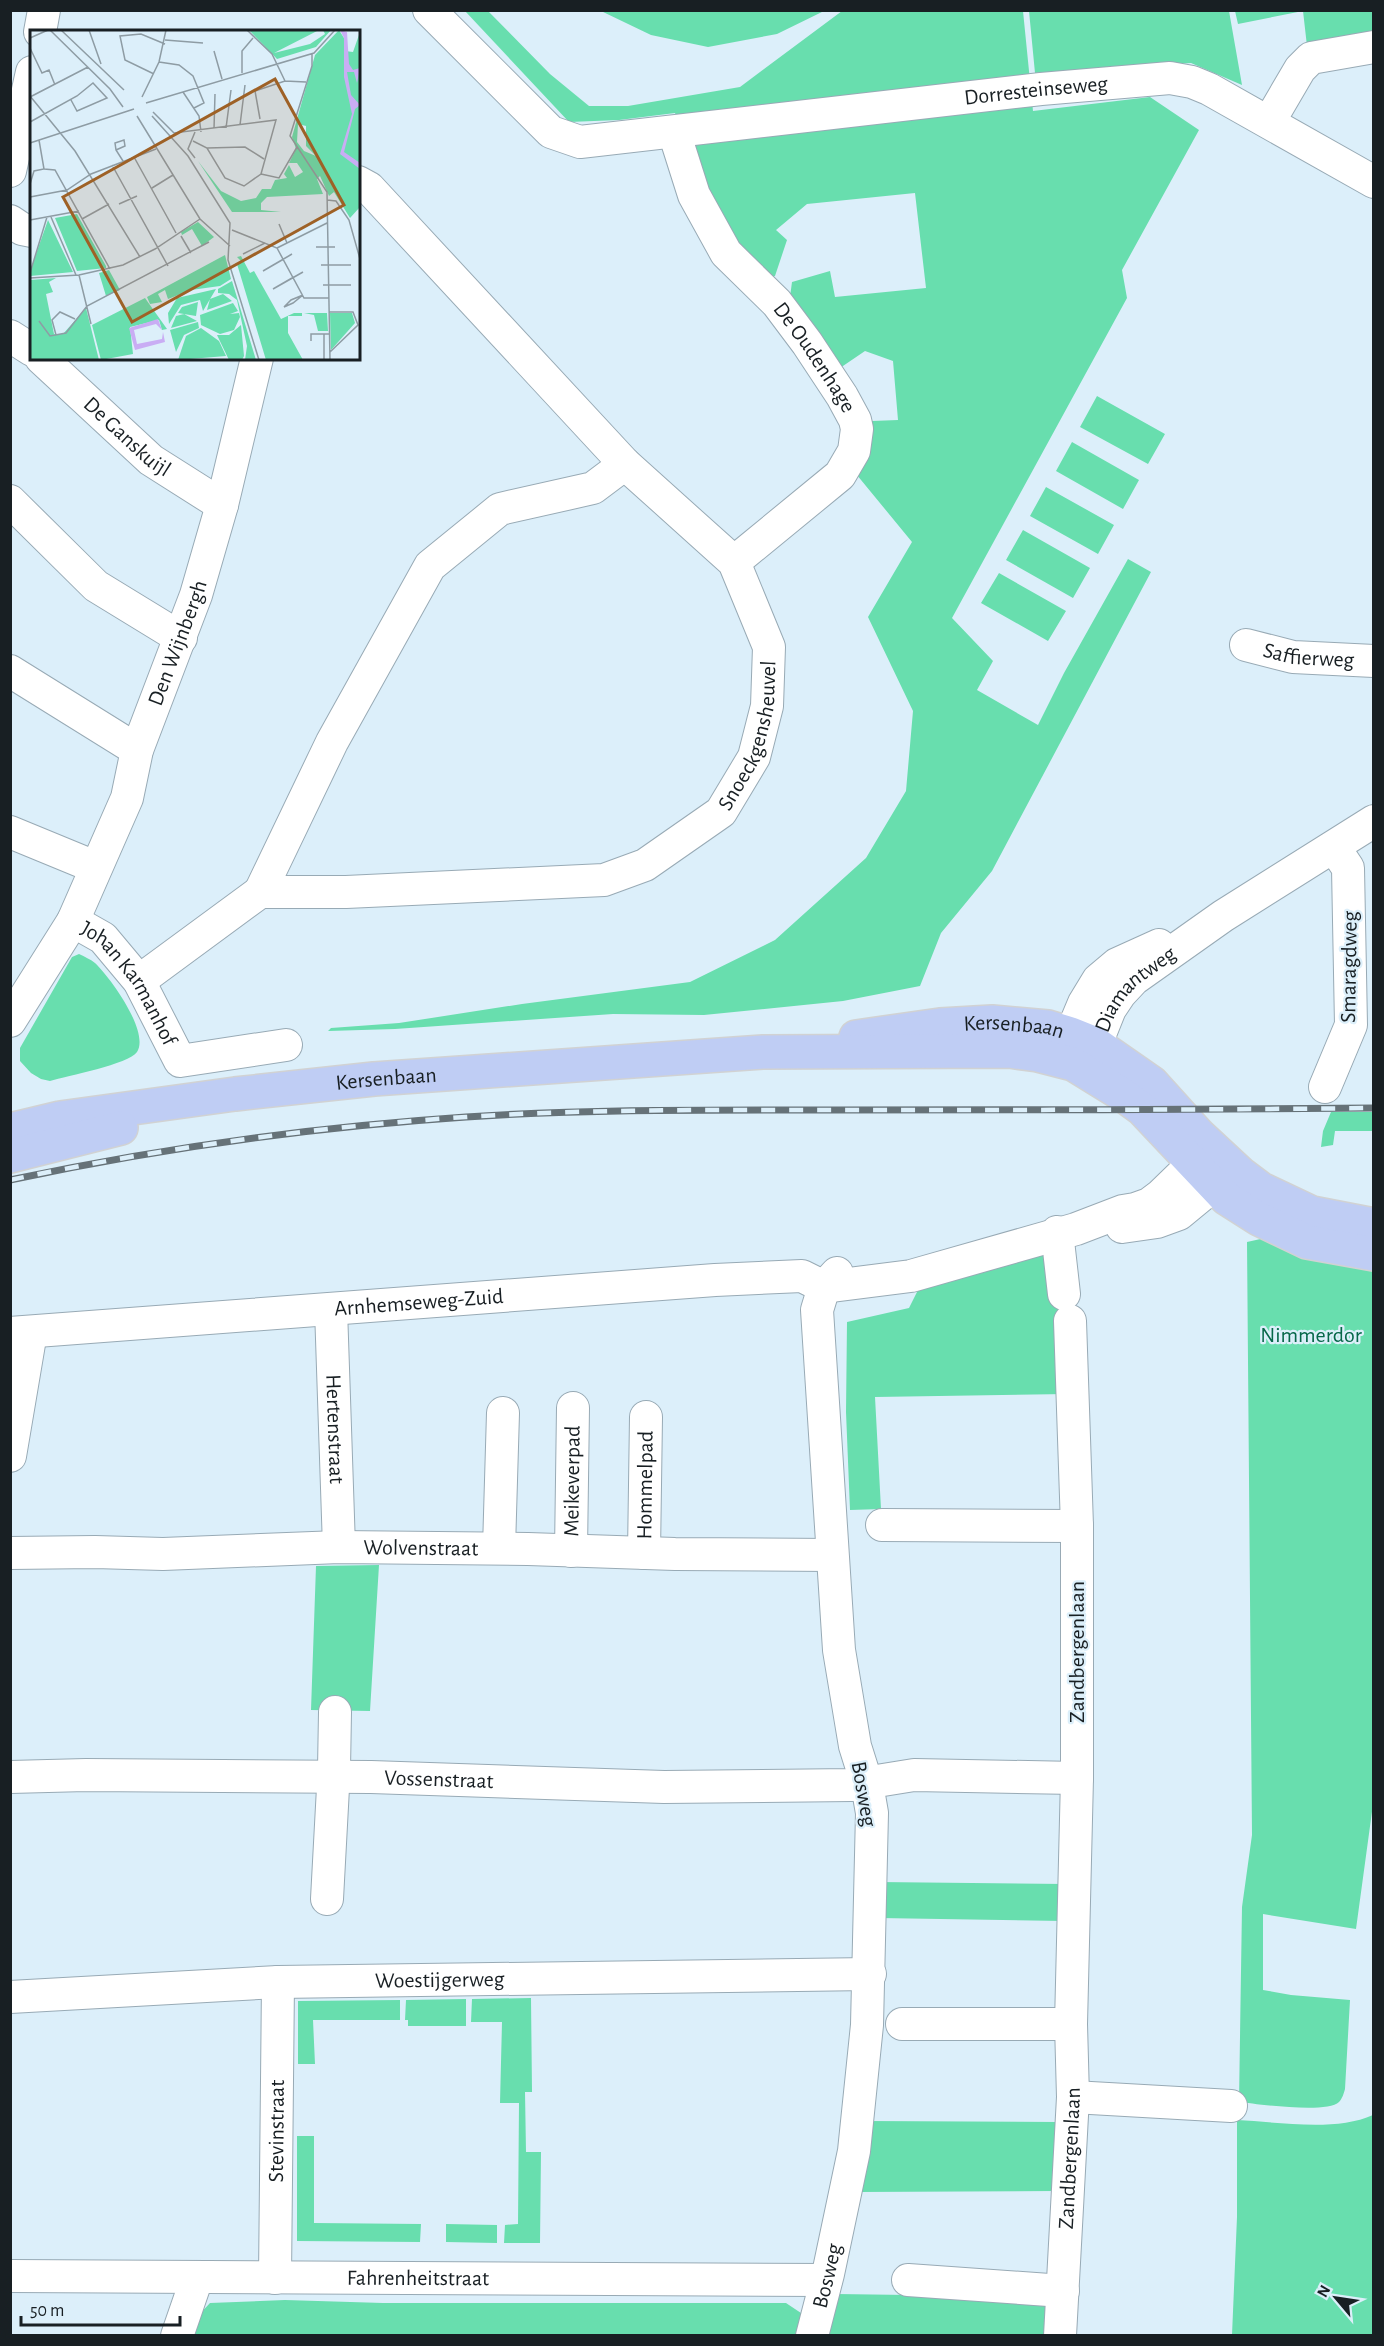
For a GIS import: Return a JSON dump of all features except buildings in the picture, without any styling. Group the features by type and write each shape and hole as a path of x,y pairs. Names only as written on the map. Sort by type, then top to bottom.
{"main road":[{"name":"Kersenbaan","path":"10,1130 60,1118 235,1094 374,1079 763,1052 897,1030 992,1022 1048,1027 1080,1047 1152,1083 1199,1135 1209,1168"},
{"path":"10,1156 140,1123 235,1094"},
{"path":"1209,1168 1312,1213 1374,1225"},
{"path":"1209,1168 1226,1198 1258,1219 1307,1242 1374,1254"}],"street":[{"name":"Dorresteinseweg","path":"429,10 551,132 580,142 1163,77 1199,84 1374,182"},
{"path":"1269,122 1300,69 1311,58 1374,48"},
{"path":"11,169 30,81"},
{"name":"De Oudenhage","path":"674,132 694,195 726,253 777,303 807,343 842,396 855,420 857,429 854,451 840,475 734,562"},
{"path":"139,981 260,892 332,742 430,566 500,509 592,488 625,464 369,188 360,183"},
{"path":"10,221 22,229 30,231"},
{"name":"De Ganskuijl","path":"41,360 151,460 222,505"},
{"name":"Den Wijnbergh","path":"73,921 127,798 137,750 196,595 222,505 257,360"},
{"name":"Snoeckgensheuvel","path":"260,892 346,892 604,880 645,865 721,812 754,758 767,706 769,647 734,562 625,464"},
{"path":"10,501 96,586 181,638"},
{"name":"Saffierweg","path":"1246,645 1293,657 1374,661"},
{"path":"10,671 137,750"},
{"name":"Diamantweg","path":"1080,1047 1120,993 1134,979 1223,916 1374,821"},
{"path":"10,832 95,867"},
{"name":"Smaragdweg","path":"1325,1087 1351,1026 1348,868 1334,846"},
{"name":"Johan Karmanhof","path":"10,1021 73,921 103,938 139,981 180,1061 286,1045"},
{"name":"Arnhemseweg-Zuid","path":"21,1333 715,1280 802,1276 824,1287 911,1276 1067,1231 1125,1227 1168,1219 1179,1214 1209,1168"},
{"name":"Zandbergenlaan","path":"1060,2336 1073,2097 1071,2024 1077,1778 1077,1526 1067,1308 1067,1231"},
{"name":"Bosweg","path":"812,2336 854,2151 870,1974 872,1813 867,1784 855,1746 839,1650 817,1310 824,1287"},
{"name":"Hertenstraat","path":"331,1309 339,1547"},
{"path":"10,1456 21,1333"},
{"name":"Meikeverpad","path":"571,1551 573,1408"},
{"path":"499,1548 503,1413"},
{"name":"Hommelpad","path":"644,1553 646,1417"},
{"path":"882,1525 1077,1526"},
{"name":"Wolvenstraat","path":"10,1552 163,1554 339,1547 832,1555"},
{"path":"327,1899 335,1712"},
{"path":"867,1784 914,1775 1077,1778"},
{"name":"Vossenstraat","path":"10,1777 334,1776 664,1787 867,1784"},
{"name":"Woestijgerweg","path":"10,1997 278,1982 870,1974"},
{"name":"Stevinstraat","path":"275,2278 278,1982"},
{"path":"902,2024 1071,2024"},
{"path":"1073,2097 1231,2106"},
{"name":"Fahrenheitstraat","path":"10,2276 826,2280"},
{"path":"177,2336 197,2278"},
{"path":"908,2280 1063,2291"}],"green space":[{"path":"465,11 488,11 550,74 589,106 628,106 740,87 842,11 1023,11 1033,111 1150,97 1199,130 1122,270 1127,298 952,618 993,661 977,690 1038,725 1064,673 1128,559 1151,572 992,871 941,933 920,986 843,1001 704,1015 613,1014 395,1029 328,1031 331,1028 399,1023 690,982 775,940 866,858 906,791 913,711 868,617 912,542 852,469 864,425 872,421 898,420 893,361 865,351 840,368 790,297 792,282 830,271 835,297 926,288 915,193 807,204 776,230 787,240 775,276 761,281 730,249 675,113 619,120 569,122"},
{"path":"601,11 824,11 777,34 708,47 651,35"},
{"path":"1029,11 1229,11 1242,85 1191,63 1035,73"},
{"path":"1235,11 1303,11 1238,24"},
{"path":"1303,11 1373,11 1373,37 1307,46"},
{"path":"1097,396 1165,434 1148,464 1080,427"},
{"path":"1072,442 1139,480 1123,509 1056,471"},
{"path":"1046,487 1114,525 1098,554 1030,516"},
{"path":"1023,530 1090,568 1073,598 1006,560"},
{"path":"999,573 1066,611 1048,641 981,603"},
{"path":"79,954 102,970 118,992 133,1019 140,1043 137,1052 122,1061 50,1081 41,1079 31,1073 20,1061 20,1048 72,957"},
{"path":"1331,1112 1373,1112 1373,1131 1335,1131 1333,1145 1321,1147 1323,1131"},
{"name":"Nimmerdor","path":"1265,1238 1373,1260 1374,1797 1356,1929 1263,1914 1263,1990 1350,2000 1345,2091 1339,2102 1332,2106 1307,2108 1239,2102 1242,1907 1252,1835 1247,1242"},
{"path":"1050,1250 1062,1256 1067,1394 875,1397 881,1509 850,1510 846,1412 847,1322 909,1308 922,1282"},
{"path":"379,1565 370,1711 311,1710 316,1566"},
{"path":"878,1882 1065,1884 1064,1921 879,1918"},
{"path":"531,1998 532,2092 525,2092 526,2152 541,2152 540,2243 504,2243 505,2225 518,2224 519,2103 500,2103 502,2022 471,2022 472,1999"},
{"path":"466,1999 466,2026 408,2026 408,2020 405,2020 406,2000"},
{"path":"400,2000 400,2020 313,2020 315,2064 298,2064 298,2001"},
{"path":"1373,2115 1373,2335 1232,2335 1237,2217 1237,2120 1325,2125 1358,2120"},
{"path":"864,2121 1057,2122 1055,2191 857,2192"},
{"path":"297,2136 314,2136 314,2223 421,2224 420,2242 297,2241"},
{"path":"446,2224 497,2225 497,2243 446,2242"},
{"path":"836,2294 1052,2297 1050,2335 827,2336"},
{"path":"285,2300 383,2303 786,2303 804,2315 798,2336 188,2336 194,2320 210,2303"}],"railway":[{"path":"10,1180 123,1158 237,1140 409,1121 511,1114 694,1110 1374,1108"}]}
